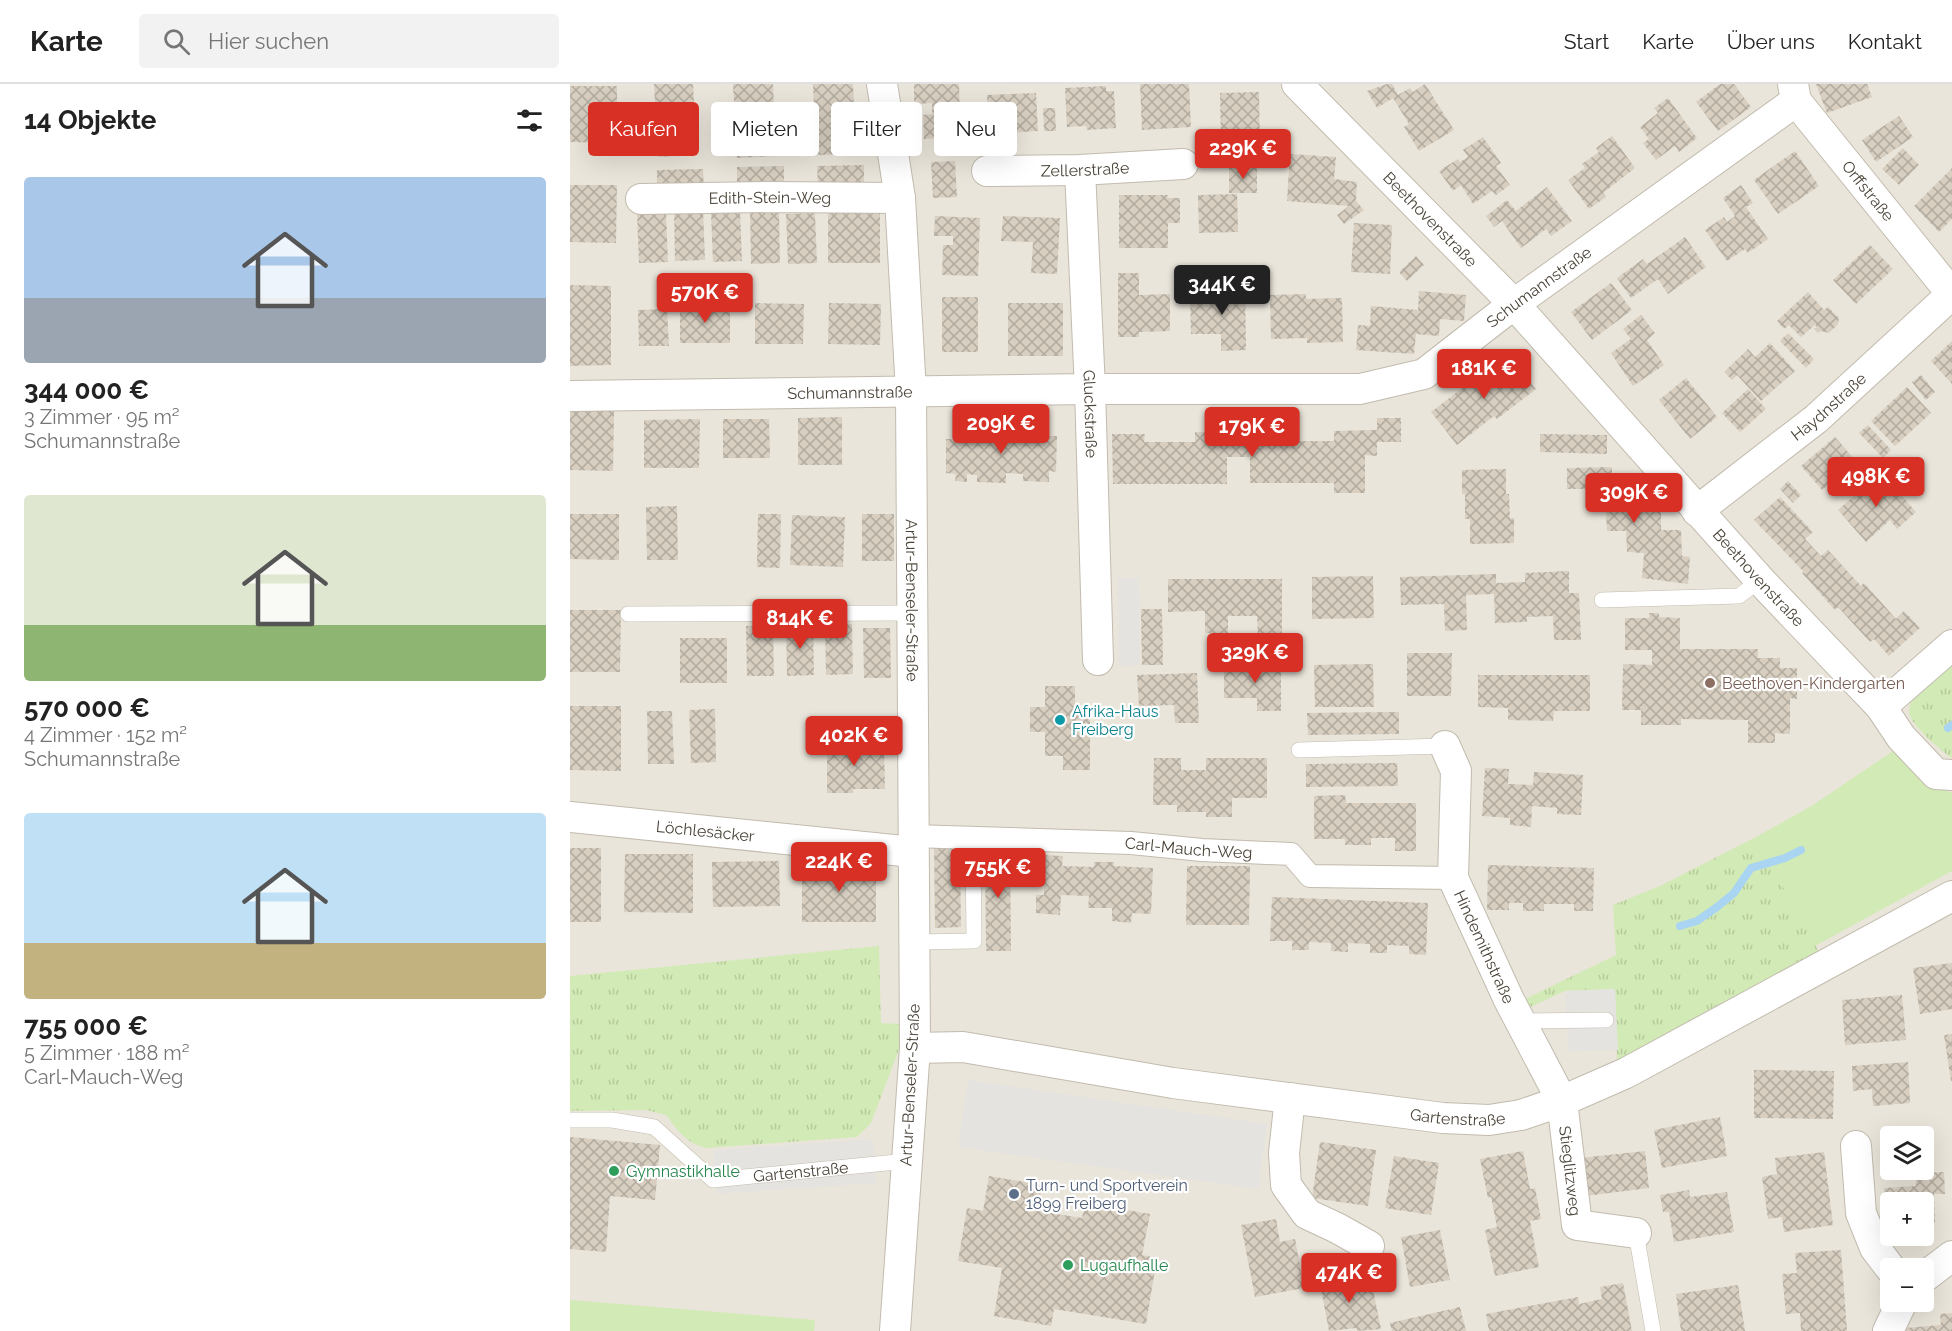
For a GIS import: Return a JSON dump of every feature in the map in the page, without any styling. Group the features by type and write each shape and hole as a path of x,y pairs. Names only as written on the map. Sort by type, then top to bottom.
{"street":[{"name":"Artur-Benseler-Straße","path":"882,84 900,198 911,392 915,1048 895,1331"},
{"name":"Beethovenstraße","path":"1297,84 1514,304 1697,511 1881,707 1901,738 1936,774 1952,776"},
{"name":"Schumannstraße","path":"570,396 1090,389 1360,389 1424,375 1514,304 1794,93"},
{"name":"Orffstraße","path":"1794,93 1952,294"},
{"name":"Zellerstraße","path":"987,171 1080,170 1183,164"},
{"name":"Gluckstraße","path":"1080,170 1090,389 1098,660"},
{"name":"Edith-Stein-Weg","path":"641,199 900,198"},
{"name":"Haydnstraße","path":"1697,511 1816,419 1952,294"},
{"path":"1881,707 1952,645"},
{"name":"Hindemithstraße","path":"1445,746 1456,771 1453,878 1562,1101"},
{"name":"Löchlesäcker","path":"570,818 913,844"},
{"name":"Carl-Mauch-Weg","path":"913,844 1131,843 1202,850 1291,854 1310,876 1453,878"},
{"name":"Gartenstraße","path":"915,1048 963,1047 1173,1083 1443,1118 1489,1120 1521,1115 1562,1101 1626,1073 1952,896"},
{"path":"1290,1098 1284,1153 1286,1185 1307,1214 1369,1246"},
{"name":"Stieglitzweg","path":"1562,1101 1578,1226 1636,1233"},
{"path":"1856,1146 1860,1213 1875,1248 1883,1258"},
{"path":"1934,1270 1952,1256"},
{"path":"1887,1331 1897,1312"}],"lane":[{"path":"1602,600 1738,596 1760,580"},
{"path":"628,614 913,613"},
{"path":"1299,750 1445,746"},
{"path":"914,942 974,941 973,848"},
{"path":"1521,1021 1606,1020"},
{"name":"Gartenstraße","path":"570,1120 612,1120 654,1127 713,1180 907,1161"},
{"name":"Stieglitzweg","path":"1636,1233 1653,1331"}],"shaded area":[{"path":"570,84 1952,84 1952,1331 570,1331"},
{"path":"1118,578 1139,578 1140,665 1119,666"},
{"path":"1615,989 1618,1050 1568,1051 1565,991"},
{"path":"968,1080 1267,1124 1258,1189 958,1147"},
{"path":"873,1139 876,1183 716,1194 713,1150"}],"green space":[{"path":"1952,665 1952,758 1922,733 1909,712 1911,702"},
{"path":"1896,749 1932,784 1952,793 1952,871 1815,946 1756,837 1813,805"},
{"path":"1756,837 1819,952 1617,1061 1615,989 1565,991 1528,1008 1521,1001 1616,955 1613,905 1660,886"},
{"path":"879,946 881,1023 902,1024 900,1047 871,1123 857,1137 708,1148 689,1141 666,1115 646,1110 570,1111 570,976"},
{"path":"570,1300 815,1320 814,1331 570,1331"}],"building":[{"path":"654,84 693,84 694,102 655,102"},
{"path":"733,84 773,84 774,102 734,102"},
{"path":"813,84 853,84 854,102 831,102 831,155 819,155 819,102 814,102"},
{"path":"914,84 959,84 960,102 934,102 934,138 924,139 923,115 932,114 932,103 914,102"},
{"path":"1140,84 1189,84 1191,127 1142,130"},
{"path":"1392,84 1398,95 1410,88 1413,92 1425,84 1454,130 1419,151 1404,127 1409,124 1393,98 1377,108 1367,91"},
{"path":"1720,84 1734,84 1751,107 1718,131 1696,102"},
{"path":"1816,84 1867,84 1872,97 1827,113"},
{"path":"570,86 617,86 617,102 588,102 588,142 570,142"},
{"path":"1106,86 1106,91 1114,91 1116,128 1087,130 1086,126 1067,127 1065,88"},
{"path":"1259,92 1260,146 1221,146 1220,93"},
{"path":"1036,93 1038,131 1017,132 1017,102 987,102 987,95"},
{"path":"1668,98 1697,138 1679,152 1675,146 1656,160 1643,143 1649,139 1640,127 1658,113 1654,108"},
{"path":"1043,108 1055,108 1056,131 1044,131"},
{"path":"1899,116 1913,137 1876,162 1862,140"},
{"path":"1612,136 1635,168 1603,193 1606,197 1589,209 1568,180 1585,168 1582,164 1599,152 1596,148"},
{"path":"1483,137 1501,163 1496,166 1510,185 1496,195 1492,191 1473,204 1461,185 1453,191 1439,171 1458,159 1460,162 1468,157 1463,150"},
{"path":"1903,148 1919,165 1899,185 1882,169"},
{"path":"1795,151 1819,186 1778,214 1754,180"},
{"path":"1290,154 1336,157 1334,179 1357,182 1356,201 1364,210 1344,224 1337,215 1349,206 1287,201"},
{"path":"737,156 776,156 737,158"},
{"path":"955,161 957,197 933,198 931,162"},
{"path":"864,165 864,189 818,190 817,166"},
{"path":"784,166 784,190 737,191 737,167"},
{"path":"1229,167 1257,167 1257,193 1229,193"},
{"path":"1952,168 1952,219 1939,232 1914,206"},
{"path":"703,169 704,193 657,193 657,170"},
{"path":"570,185 617,185 616,243 570,242"},
{"path":"1741,185 1753,203 1746,207 1768,239 1748,253 1745,249 1727,261 1705,230 1724,217 1727,222 1735,216 1723,198"},
{"path":"1547,187 1572,221 1551,236 1546,229 1521,248 1502,221 1494,227 1486,216 1507,200 1516,211"},
{"path":"1237,194 1238,232 1199,233 1198,195"},
{"path":"1119,195 1168,195 1167,198 1180,198 1180,223 1168,223 1168,248 1119,248"},
{"path":"703,210 705,260 675,261 674,211"},
{"path":"740,211 742,261 713,262 711,212"},
{"path":"666,212 668,262 639,263 637,213"},
{"path":"750,213 779,213 780,263 751,264"},
{"path":"815,213 817,263 788,264 786,214"},
{"path":"828,213 880,213 880,263 828,263"},
{"path":"935,216 980,218 978,276 942,275 943,245 953,245 953,236 934,236"},
{"path":"1003,216 1060,218 1057,274 1031,273 1033,242 1001,241"},
{"path":"1354,223 1392,225 1390,274 1351,272"},
{"path":"1685,237 1706,267 1668,294 1658,279 1631,298 1617,278 1643,259 1647,264"},
{"path":"1870,245 1893,269 1856,304 1833,280"},
{"path":"1416,256 1424,265 1407,281 1399,272"},
{"path":"1118,273 1139,273 1139,295 1170,294 1170,331 1139,332 1139,337 1118,337"},
{"path":"1223,283 1245,283 1246,350 1221,351 1221,334 1191,334 1190,294 1206,294 1206,299 1223,299"},
{"path":"1611,283 1632,310 1592,340 1571,312"},
{"path":"570,285 611,286 611,365 570,366"},
{"path":"1419,291 1466,295 1464,321 1440,319 1439,336 1416,334 1414,354 1356,350 1358,325 1370,326 1371,306 1418,310"},
{"path":"1808,292 1824,310 1828,307 1839,318 1838,324 1829,333 1821,331 1818,333 1814,329 1817,327 1815,325 1801,337 1789,325 1784,329 1777,321"},
{"path":"1306,294 1306,299 1342,298 1343,342 1307,343 1307,338 1271,339 1270,295"},
{"path":"942,297 978,297 978,352 942,352"},
{"path":"755,303 804,304 803,344 755,344"},
{"path":"829,303 881,304 880,345 828,344"},
{"path":"1008,303 1063,303 1063,356 1008,356"},
{"path":"680,305 730,305 730,343 680,343"},
{"path":"667,309 669,346 639,346 638,310"},
{"path":"1641,315 1655,333 1647,340 1664,365 1633,386 1611,353 1631,339 1623,329"},
{"path":"1788,333 1814,359 1806,368 1780,341"},
{"path":"1952,341 1952,384 1931,361"},
{"path":"1770,343 1795,371 1761,401 1737,375 1732,380 1724,372 1748,349 1755,357"},
{"path":"1510,356 1536,389 1497,419 1494,416 1457,445 1431,412 1469,383 1471,386"},
{"path":"1921,375 1935,392 1926,400 1912,382"},
{"path":"1686,378 1717,417 1690,439 1659,400"},
{"path":"1907,387 1931,413 1895,446 1871,421"},
{"path":"1748,389 1766,409 1740,432 1722,413"},
{"path":"570,410 614,410 613,471 570,470"},
{"path":"842,417 842,465 798,465 798,418"},
{"path":"1377,418 1401,418 1401,442 1377,442 1377,456 1365,455 1365,493 1334,493 1334,483 1250,483 1250,457 1227,457 1227,484 1113,484 1112,434 1145,434 1144,442 1195,442 1195,432 1282,433 1282,441 1334,441 1334,431 1377,430"},
{"path":"700,419 699,468 644,468 644,420"},
{"path":"723,419 769,419 770,458 723,458"},
{"path":"1868,425 1891,450 1883,458 1859,433"},
{"path":"953,428 968,428 968,439 974,439 975,429 1004,430 1004,438 1021,439 1021,428 1048,428 1048,436 1057,436 1056,472 1049,471 1049,482 1023,481 1023,474 1006,473 1006,483 977,482 977,475 967,474 967,482 955,481 956,474 946,473 946,439 953,439"},
{"path":"1540,434 1607,435 1607,454 1540,452"},
{"path":"1835,437 1856,461 1822,490 1801,466"},
{"path":"1612,467 1612,489 1642,488 1642,509 1661,509 1661,530 1681,530 1682,556 1690,557 1688,584 1642,578 1644,553 1627,552 1626,531 1607,531 1606,510 1588,510 1587,489 1567,489 1567,468"},
{"path":"1506,469 1506,494 1509,494 1510,518 1514,518 1514,543 1470,544 1470,519 1465,519 1462,470"},
{"path":"1881,472 1916,512 1897,529 1890,520 1866,542 1838,510"},
{"path":"1788,481 1801,495 1793,503 1780,489"},
{"path":"1780,497 1813,532 1805,539 1821,556 1828,550 1861,586 1864,583 1896,619 1904,611 1920,628 1889,656 1874,639 1870,642 1838,607 1835,610 1802,573 1804,572 1754,520"},
{"path":"677,506 678,560 647,560 646,507"},
{"path":"570,514 619,514 619,560 570,559"},
{"path":"758,514 781,514 780,568 757,567"},
{"path":"862,514 894,514 894,561 862,561"},
{"path":"792,515 845,517 843,567 790,565"},
{"path":"1569,571 1569,593 1579,593 1581,640 1554,640 1553,616 1527,617 1527,622 1495,623 1494,594 1466,595 1467,630 1445,631 1444,604 1401,605 1400,577 1496,574 1496,583 1525,582 1525,573"},
{"path":"1373,576 1374,618 1312,619 1312,577"},
{"path":"1168,579 1282,579 1282,638 1258,638 1257,616 1228,616 1228,633 1205,633 1205,611 1168,612"},
{"path":"1141,609 1162,609 1163,665 1142,665"},
{"path":"570,610 621,610 620,672 570,672"},
{"name":"Beethoven-Kindergarten","path":"1649,613 1659,613 1659,617 1680,618 1680,649 1758,649 1758,658 1780,658 1780,668 1797,668 1797,699 1790,698 1790,734 1775,733 1775,743 1748,743 1748,720 1681,719 1681,725 1641,725 1641,710 1622,710 1623,664 1652,665 1652,650 1625,650 1625,618 1649,618"},
{"path":"852,624 853,674 826,675 825,625"},
{"path":"786,625 813,625 814,675 787,676"},
{"path":"746,626 773,626 774,676 747,676"},
{"path":"863,628 890,628 891,678 864,678"},
{"path":"680,638 727,638 727,683 680,683"},
{"path":"1407,653 1452,653 1451,696 1407,696"},
{"path":"1224,664 1281,664 1281,711 1257,711 1257,698 1224,698"},
{"path":"1373,664 1374,707 1315,707 1314,665"},
{"path":"1197,673 1199,723 1175,723 1174,705 1139,706 1137,675"},
{"path":"1478,675 1590,675 1590,711 1554,711 1553,721 1508,720 1508,708 1478,707"},
{"name":"Afrika-Haus Freiberg","path":"1045,686 1075,686 1075,708 1090,708 1090,770 1063,770 1063,756 1045,756 1045,732 1030,732 1030,707 1045,707"},
{"path":"570,706 621,706 621,771 570,770"},
{"path":"715,709 716,762 691,763 689,710"},
{"path":"647,711 672,711 674,764 648,764"},
{"path":"1399,712 1399,734 1308,735 1307,713"},
{"path":"853,740 853,747 884,747 885,789 853,789 853,793 827,793 827,741"},
{"path":"1154,758 1181,758 1181,770 1206,770 1206,758 1267,758 1267,798 1232,798 1232,817 1206,817 1206,812 1177,812 1177,805 1153,805"},
{"path":"1397,763 1398,786 1306,787 1306,764"},
{"path":"1485,768 1509,769 1508,784 1533,785 1534,772 1583,775 1581,815 1557,814 1557,808 1532,806 1531,827 1510,825 1510,818 1482,816"},
{"path":"1345,795 1346,803 1416,803 1416,851 1395,851 1395,838 1371,838 1371,845 1345,845 1345,839 1314,839 1314,796"},
{"path":"960,845 961,927 935,928 934,846"},
{"path":"985,847 1010,847 1011,951 986,951"},
{"path":"570,848 601,848 601,922 570,922"},
{"path":"625,854 693,854 693,913 624,912"},
{"path":"1023,854 1063,856 1062,866 1094,867 1094,862 1114,862 1114,866 1153,868 1151,914 1132,913 1131,923 1112,921 1112,908 1088,908 1089,896 1061,895 1060,915 1036,913 1036,895 1044,895 1044,880 1031,879 1031,885 1022,885"},
{"path":"779,861 780,906 713,907 712,862"},
{"path":"802,864 876,864 876,922 802,922"},
{"path":"1488,865 1594,868 1593,911 1574,911 1574,904 1544,904 1544,911 1523,911 1523,903 1509,903 1509,910 1487,910"},
{"path":"1187,866 1250,866 1249,925 1186,925"},
{"path":"1272,897 1428,903 1426,955 1409,954 1409,946 1387,945 1387,953 1370,953 1370,944 1348,943 1348,952 1331,951 1331,943 1309,942 1309,950 1292,950 1292,941 1270,941"},
{"path":"1952,963 1952,1009 1920,1014 1913,968"},
{"path":"1902,995 1906,1040 1845,1045 1842,1000"},
{"path":"1952,1034 1952,1081 1951,1081 1944,1035"},
{"path":"1908,1062 1910,1103 1873,1106 1872,1089 1853,1091 1852,1066"},
{"path":"1754,1070 1834,1071 1833,1119 1754,1118"},
{"path":"1720,1117 1727,1156 1662,1168 1654,1130"},
{"name":"Gymnastikhalle","path":"570,1137 660,1145 655,1200 610,1196 606,1252 570,1249"},
{"path":"1320,1142 1376,1150 1368,1206 1312,1198"},
{"path":"1523,1151 1530,1189 1535,1188 1541,1219 1530,1221 1539,1267 1495,1276 1485,1230 1497,1227 1480,1159"},
{"path":"1645,1151 1649,1188 1585,1196 1580,1158"},
{"path":"1824,1152 1833,1225 1784,1232 1782,1217 1768,1219 1762,1177 1777,1174 1775,1158"},
{"path":"1394,1156 1439,1163 1431,1215 1385,1208"},
{"path":"1934,1172 1944,1172 1945,1194 1884,1192 1884,1188 1916,1186 1916,1180 1934,1180"},
{"name":"Lugaufhalle","path":"989,1176 1042,1185 1038,1211 1082,1218 1085,1203 1150,1214 1142,1255 1157,1258 1146,1324 1054,1309 1051,1326 994,1316 1002,1268 958,1261 967,1208 983,1211"},
{"path":"1689,1190 1690,1197 1727,1192 1734,1232 1674,1242 1669,1212 1663,1212 1660,1195"},
{"path":"1276,1219 1280,1242 1295,1239 1304,1288 1255,1297 1241,1225"},
{"path":"1440,1230 1450,1280 1410,1287 1401,1237"},
{"path":"1841,1250 1847,1331 1801,1331 1800,1313 1786,1314 1782,1274 1797,1273 1795,1253"},
{"path":"1346,1272 1349,1285 1371,1280 1381,1329 1357,1331 1356,1328 1329,1331 1319,1278"},
{"path":"1623,1283 1632,1331 1489,1331 1486,1314 1578,1297 1579,1304 1602,1299 1600,1287"},
{"path":"1738,1285 1745,1331 1681,1331 1676,1294"},
{"path":"1460,1307 1466,1331 1392,1331 1390,1323"},
{"path":"1952,1313 1952,1331 1905,1331 1905,1328 1941,1325 1940,1314"}],"waterway":[{"path":"1948,728 1952,725"},
{"path":"1680,926 1697,921 1717,907 1734,893 1751,868 1785,858 1801,850"}],"place":[{"name":"Beethoven-Kindergarten","path":"1710,683"},
{"name":"Afrika-Haus Freiberg","path":"1060,720"},
{"name":"Gymnastikhalle","path":"614,1171"},
{"name":"Turn- und Sportverein 1899 Freiberg","path":"1014,1194"},
{"name":"Lugaufhalle","path":"1068,1265"}]}
